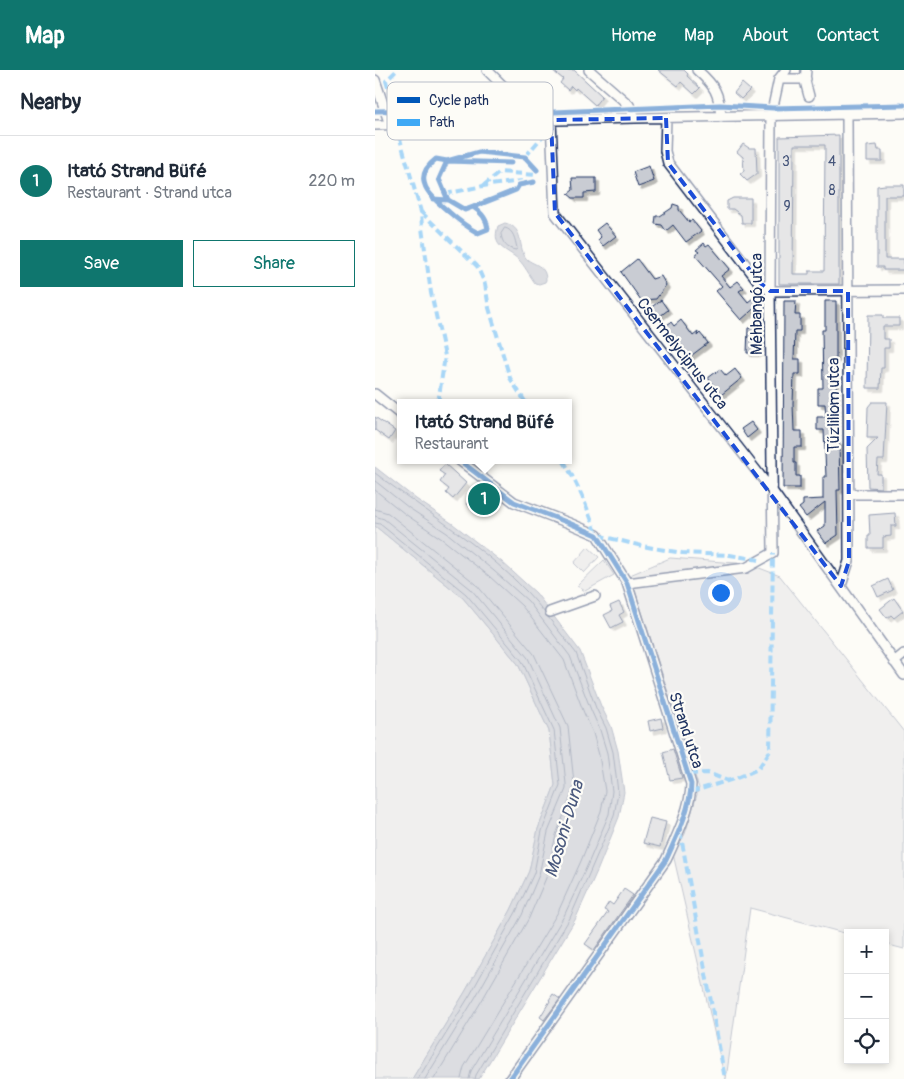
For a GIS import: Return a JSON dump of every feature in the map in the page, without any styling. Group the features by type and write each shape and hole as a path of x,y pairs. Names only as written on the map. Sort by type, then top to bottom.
{"street":[{"path":"487,70 499,82"},
{"path":"589,70 629,105 635,118"},
{"path":"697,70 712,84 720,102 721,117"},
{"path":"779,79 786,70"},
{"path":"779,79 806,74 809,96"},
{"name":"Méhbangó utca","path":"627,583 746,568 773,553 771,116 779,79"},
{"path":"375,81 387,116"},
{"path":"553,120 904,113"},
{"name":"Tűzliliom utca","path":"841,586 849,561 847,115"},
{"path":"666,118 665,151 668,162 759,282 771,291 904,290"},
{"name":"Csermelyciprus utca","path":"552,140 555,213 773,492 841,586"},
{"path":"375,394 397,412"},
{"name":"Strand utca","path":"464,464 514,502 569,522 597,535 627,583 689,774 691,792 679,829 666,860 509,1079"},
{"path":"849,494 904,494"},
{"path":"841,586 904,675"},
{"path":"550,612 595,596"},
{"path":"894,662 904,654"}],"highlighted area":[{"path":"666,118 668,163 759,282 770,291 848,291 849,561 841,586 555,213 551,120"}],"shaded area":[{"path":"375,526 463,598 518,664 549,731 555,785 538,829 529,871 511,910 465,992 412,1079 375,1079"},
{"path":"588,547 599,557 584,573 574,563"},
{"path":"670,558 749,564 780,576 904,732 904,949 889,945 889,929 844,929 844,933 750,908 726,1079 673,854 685,834 699,788 630,575"},
{"path":"604,560 614,575 585,591 577,586"}],"water":[{"path":"505,223 515,228 524,255 543,270 545,282 535,283 519,260 498,243 496,233 498,226"},
{"name":"Mosoni-Duna","path":"375,467 502,562 536,593 580,651 601,706 611,726 618,751 624,792 619,817 598,869 575,920 479,1079 412,1079 465,992 511,910 529,871 538,829 555,785 549,731 518,664 463,598 375,526"}],"building":[{"path":"552,70 574,70 602,96 595,105 576,88 575,90 571,86 568,90 560,83 563,79"},
{"path":"658,70 684,70 688,74 687,76 700,88 694,94 681,82 678,86"},
{"path":"742,83 750,90 741,99 734,93"},
{"path":"839,135 839,284 779,284 779,137","holes":["794,145 825,145 824,271 809,271 809,274 793,274"]},
{"path":"743,144 749,148 756,148 757,174 747,181 740,174 744,171 743,157 737,152"},
{"path":"877,145 878,150 882,150 882,161 867,161 867,146"},
{"path":"649,166 654,181 638,187 633,172"},
{"path":"572,178 596,178 596,192 584,193 584,198 573,198 568,194 573,190"},
{"path":"904,185 904,196 885,196 885,259 904,259 904,270 883,270 883,267 877,267 877,186"},
{"path":"733,198 751,198 751,223 742,223 741,215 733,209 727,209 727,201"},
{"path":"673,204 679,206 679,210 689,222 692,220 701,231 686,242 673,225 666,231 662,225 655,224 656,216 660,216 672,208"},
{"path":"605,223 616,236 603,246 598,240 601,237 596,230"},
{"path":"704,243 706,246 709,244 730,269 721,276 730,287 738,281 744,288 739,291 748,302 753,298 758,305 741,320 716,291 722,286 695,255 699,252 696,250"},
{"path":"637,259 652,279 661,276 666,285 656,299 641,300 621,272"},
{"path":"661,300 668,310 656,319 649,309"},
{"path":"784,301 796,301 795,315 800,315 800,331 795,331 794,359 800,359 800,374 794,374 793,404 794,431 802,431 802,447 794,447 794,463 796,463 796,476 800,476 800,488 783,488"},
{"path":"825,301 836,301 836,359 834,359 834,375 836,375 836,441 839,441 840,490 837,490 838,535 826,543 817,531 825,526 825,502 806,517 799,508 803,505 803,500 823,499 823,477 826,477 824,430 817,430 817,417 826,417 825,404 818,404 818,388 823,388 822,330 825,330"},
{"path":"868,315 883,315 883,318 899,318 899,326 883,326 883,339 889,339 889,348 884,348 884,368 881,368 880,388 867,388"},
{"path":"681,320 693,336 698,332 697,336 700,333 708,343 688,358 664,327 671,322 674,326"},
{"path":"748,328 759,328 759,353 747,353"},
{"path":"720,369 726,376 735,369 742,378 721,395 708,378"},
{"path":"872,402 887,402 884,460 878,460 877,474 881,474 881,488 868,487 867,449 878,438 867,438 868,407"},
{"path":"375,417 395,431 389,440 375,430"},
{"path":"751,422 757,430 747,438 741,429"},
{"path":"445,464 466,483 453,499 446,493 449,489 440,482 445,475 439,471"},
{"path":"475,492 482,498 473,509 466,504"},
{"path":"895,513 896,526 891,526 891,536 883,537 883,548 868,548 868,536 870,536 869,515"},
{"path":"888,579 893,590 878,597 873,586"},
{"path":"894,598 903,611 894,618 891,615 887,618 880,609"},
{"path":"619,602 624,612 619,615 623,622 611,628 604,615 612,611 610,606"},
{"path":"661,718 663,728 650,731 648,721"},
{"path":"673,749 682,778 670,780 663,752"},
{"path":"650,818 666,822 660,847 643,843"},
{"path":"624,889 633,895 594,950 585,944 608,912 604,910 609,902 613,905"},
{"path":"553,994 560,999 544,1020 540,1017"}],"marked path":[{"path":"387,84 386,81 397,70"},
{"path":"400,140 421,212 431,293 445,356 439,399"},
{"path":"525,157 539,140"},
{"path":"483,186 500,172 536,175"},
{"path":"445,194 483,186 522,181"},
{"path":"421,212 477,266 485,284 489,308 510,378 523,399"},
{"path":"565,464 582,497 597,535 682,553 730,555 759,560"},
{"path":"691,792 737,778 758,769 770,751 773,553"},
{"path":"689,774 708,773 728,781"},
{"path":"680,831 725,1079"}],"cycle path":[{"path":"553,112 720,105 773,108 904,105"},
{"path":"375,111 387,111"},
{"path":"433,199 448,200 465,210 473,207 476,209 485,219 488,229 478,233 466,226 435,200 430,193 426,187 424,180 424,173 428,166 436,159 447,161 479,152 525,157 537,170"},
{"path":"448,200 439,179 447,161 511,163"},
{"path":"473,207 516,190 519,185 534,182"},
{"path":"464,464 514,502 597,535 627,583 691,784 686,813 666,860 510,1079"}],"place":[{"name":"Itató Strand Büfé","path":"484,499"}]}
